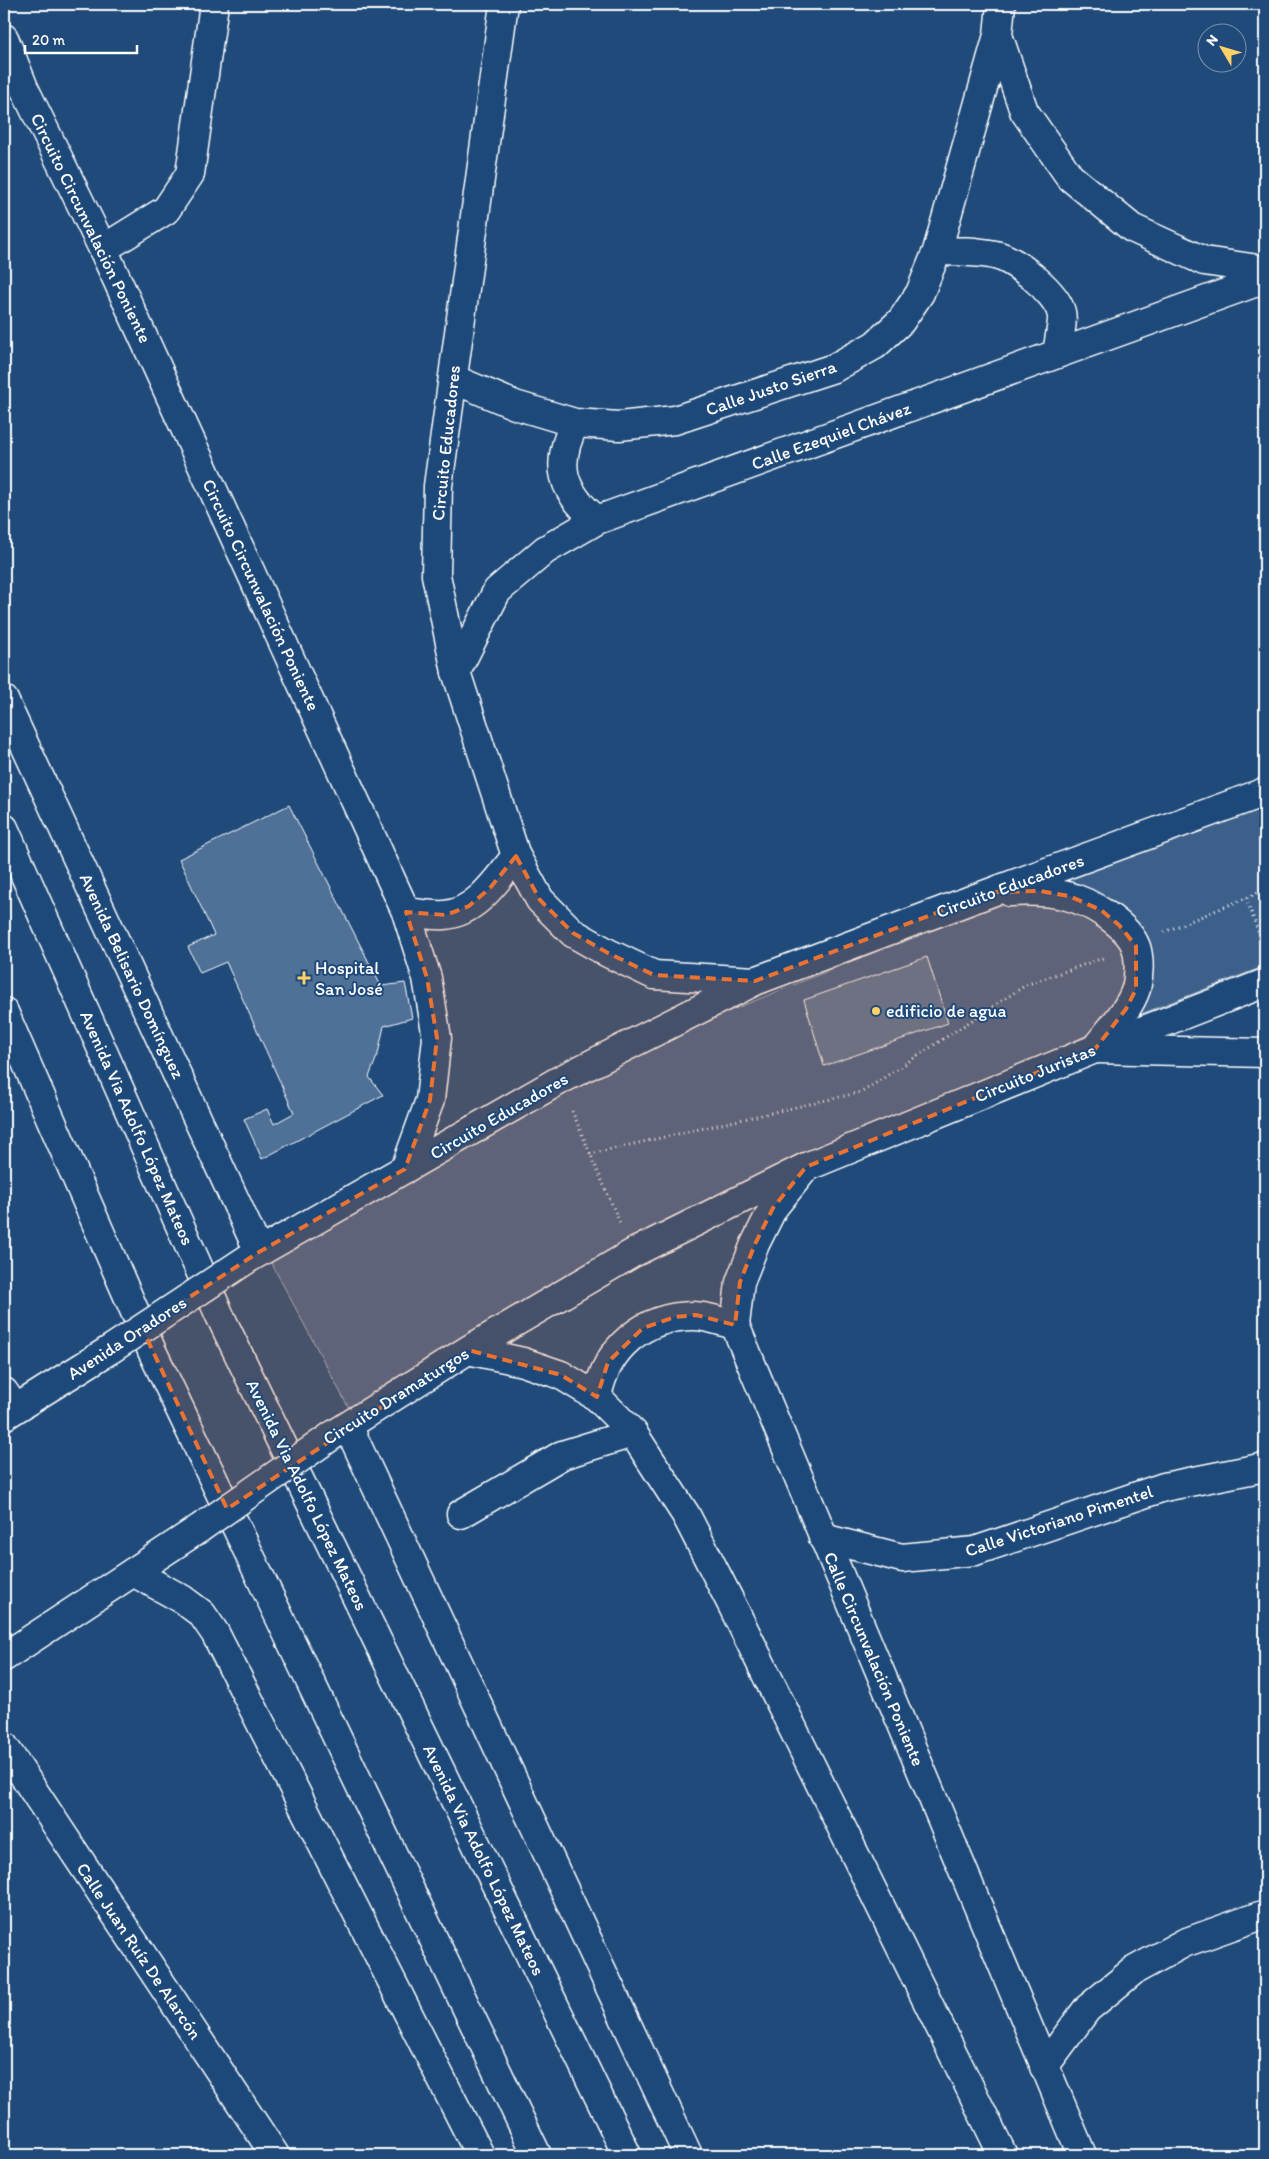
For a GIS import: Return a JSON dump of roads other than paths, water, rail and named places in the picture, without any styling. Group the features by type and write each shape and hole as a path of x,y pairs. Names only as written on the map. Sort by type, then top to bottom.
{"main road":[{"path":"103,249 166,210 190,174 214,4"},
{"name":"Circuito Educadores","path":"504,4 438,486 436,575 456,672 516,856 540,900 573,932 608,953 654,975 755,981"},
{"name":"Calle Justo Sierra","path":"453,379 515,405 575,423 619,426 675,420 834,368 875,345 901,321 920,293 937,252 998,36 1001,4"},
{"name":"Calle Justo Sierra","path":"998,36 1024,111 1070,177 1132,228 1204,261 1265,270"},
{"name":"Circuito Circunvalación Poniente","path":"4,38 14,83 103,249 406,912 427,978 437,1038 430,1100 405,1169"},
{"path":"937,252 969,251 998,255 1024,270 1044,286 1061,312 1057,354"},
{"name":"Calle Ezequiel Chávez","path":"456,672 498,591 545,550 597,520 1265,280"},
{"path":"575,423 565,443 563,465 566,480 568,487 580,506 597,520"},
{"name":"Avenida Belisario Domínguez","path":"4,700 254,1255"},
{"name":"Circuito Educadores","path":"254,1255 560,1080 755,981 1265,792"},
{"name":"Avenida Via Adolfo López Mateos","path":"4,828 220,1316 627,2155"},
{"path":"406,912 446,915 468,906 490,888 516,856"},
{"path":"992,892 1040,891 1069,896 1101,910 1119,925 1136,946 1139,969 1136,989 1126,1009 1095,1049"},
{"name":"Circuito Juristas","path":"806,1167 1095,1049 1265,983"},
{"path":"4,1012 152,1351 537,2155"},
{"path":"1095,1049 1265,1053"},
{"name":"Calle Circunvalación Poniente","path":"806,1167 773,1208 755,1244 740,1282 735,1325 1082,2155"},
{"name":"Circuito Dramaturgos","path":"6,1653 134,1572 340,1431 468,1350 632,1253 806,1167"},
{"name":"Avenida Oradores","path":"8,1405 111,1349 254,1255"},
{"path":"597,1397 600,1379 608,1362 630,1336 642,1328 675,1317 696,1316 735,1325"},
{"path":"468,1350 523,1362 561,1375 597,1397 633,1433 686,1515 1002,2155"},
{"path":"340,1431 688,2155"},
{"path":"461,1514 562,1455 633,1433"},
{"name":"Calle Victoriano Pimentel","path":"823,1538 902,1558 975,1551 1164,1487 1265,1467"},
{"path":"134,1572 182,1599 202,1614 215,1633 480,2155"},
{"name":"Calle Juan Ruíz De Alarcón","path":"4,1746 275,2155"},
{"path":"1044,2067 1087,2009 1133,1971 1184,1943 1265,1914"}],"place":[{"name":"Hospital San José","path":"304,978"},
{"name":"edificio de agua","path":"876,1011"}]}
